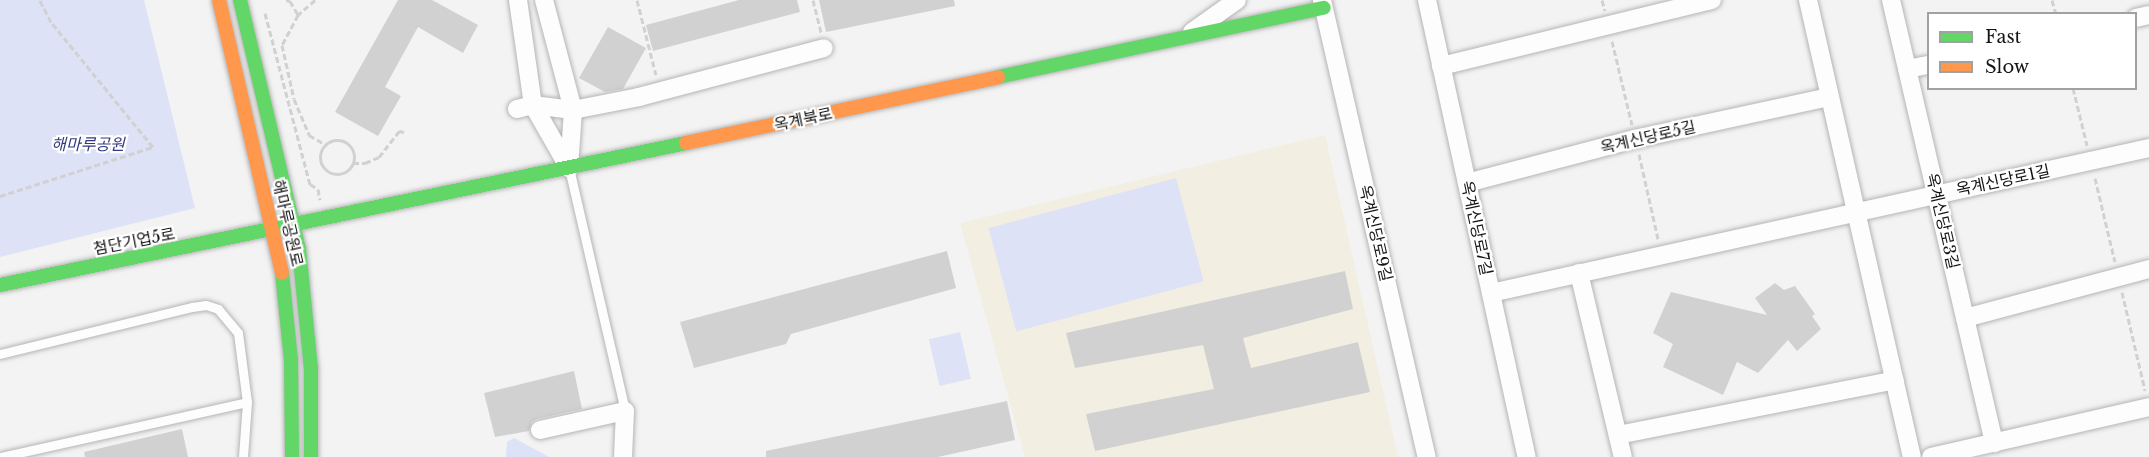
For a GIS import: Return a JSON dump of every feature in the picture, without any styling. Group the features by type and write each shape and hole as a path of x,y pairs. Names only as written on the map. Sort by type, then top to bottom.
{"street":[{"name":"해마루공원로","path":"219,0 274,230 288,306 292,457"},
{"name":"해마루공원로","path":"240,0 294,226 309,336 311,457"},
{"path":"518,0 525,107 568,168"},
{"path":"544,0 573,110 568,168"},
{"path":"1162,43 1199,29 1237,0"},
{"name":"옥계신당로7길","path":"1427,0 1527,457"},
{"path":"1441,66 1712,0"},
{"path":"1808,0 1912,457"},
{"name":"옥계신당로3길","path":"1891,0 1994,443"},
{"name":"옥계북로","path":"274,230 1162,43 1323,4"},
{"name":"옥계신당로9길","path":"1323,4 1427,457"},
{"path":"525,107 573,110 660,91 824,48"},
{"path":"1908,69 1927,64"},
{"name":"옥계신당로5길","path":"1467,183 1635,139 1830,97"},
{"name":"옥계신당로1길","path":"1857,212 2149,148"},
{"path":"1491,293 1857,212"},
{"name":"첨단기업5로","path":"0,285 274,230"},
{"path":"1965,318 2149,269"},
{"path":"1579,273 1623,457"},
{"path":"1618,435 1894,380"},
{"path":"1931,457 2149,407"},
{"path":"540,430 625,411 623,457"}],"lane":[{"path":"568,168 625,411"},
{"path":"0,354 206,305 218,309 238,333 247,402 243,457"},
{"path":"1,457 247,402"}],"path":[{"path":"0,196 153,147 51,22 40,0"},
{"path":"286,0 290,1 298,15"},
{"path":"315,0 298,15 282,45 294,99 309,135 326,145"},
{"path":"637,0 660,91"},
{"path":"813,0 824,48"},
{"path":"265,11 310,184 318,189 324,220"},
{"path":"2073,90 2149,407"},
{"path":"353,163 366,163 379,157 399,130 404,132"},
{"path":"336,140 346,143 353,152 353,163 346,171 330,172 321,160 326,145 336,140"}],"shaded area":[{"path":"1325,135 1398,457 1025,457 960,223"}],"green space":[{"name":"해마루공원","path":"0,0 144,0 195,208 0,257"},
{"path":"1176,178 1204,281 1016,332 989,228"},
{"path":"960,332 971,379 940,386 929,339"},
{"path":"514,438 549,457 506,457 507,442"}],"building":[{"path":"398,0 432,0 478,25 463,53 418,27 385,87 401,96 378,136 335,112"},
{"path":"739,0 797,0 800,12 653,51 646,25"},
{"path":"819,0 954,0 955,6 826,32"},
{"path":"608,27 646,48 623,89 605,92 579,78"},
{"path":"947,251 956,288 791,334 786,344 694,368 680,322"},
{"path":"1345,271 1353,309 1243,338 1251,368 1358,342 1370,392 1095,451 1086,414 1214,389 1203,345 1075,368 1066,333"},
{"path":"1775,283 1784,290 1795,286 1815,314 1812,316 1821,329 1797,351 1788,340 1758,373 1737,362 1723,395 1663,367 1673,344 1653,333 1671,292 1767,315 1755,298"},
{"path":"574,371 582,409 537,419 532,422 529,431 495,437 484,393"},
{"path":"1007,401 1015,440 938,457 766,457 766,451"},
{"path":"182,429 188,457 85,457 84,452"}],"traffic: fast":[{"path":"240,0 299,249 311,369 311,457"},
{"path":"998,77 1324,8"},
{"path":"0,285 686,143"},
{"path":"282,273 291,360 292,457"}],"traffic: slow":[{"path":"219,0 282,273"},
{"path":"686,143 998,77"}]}
